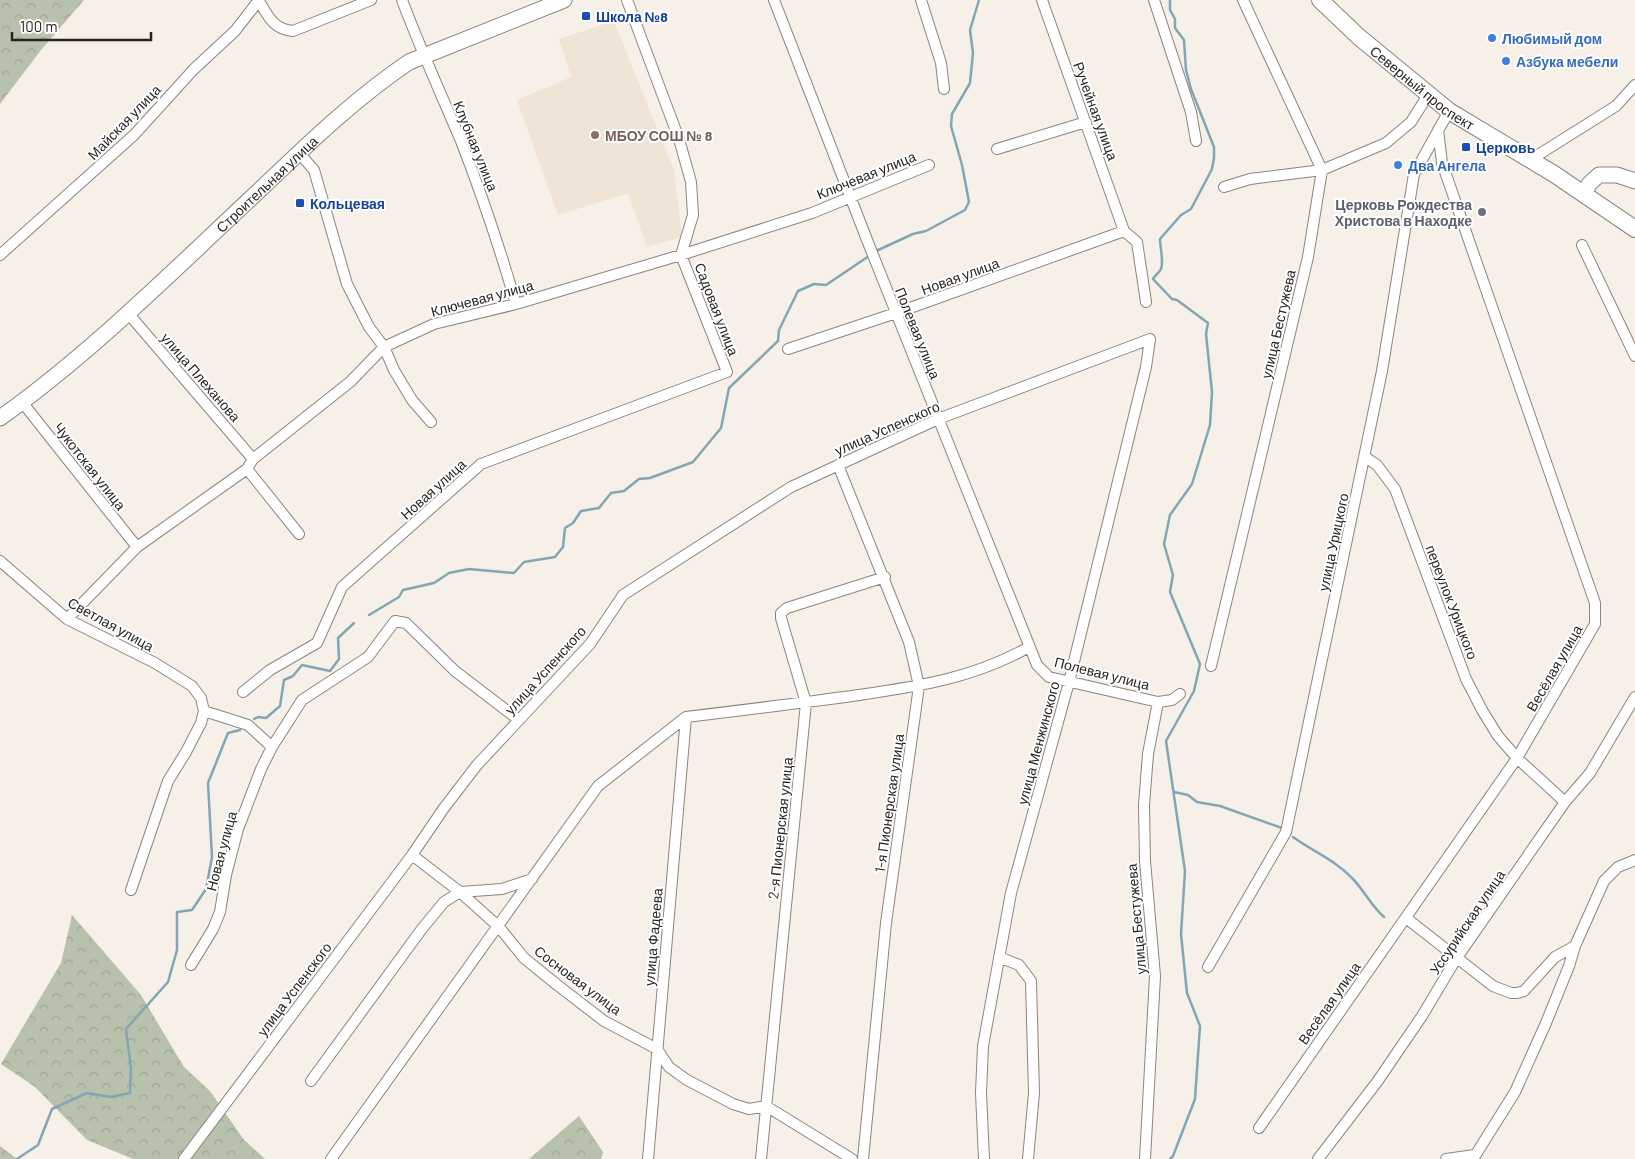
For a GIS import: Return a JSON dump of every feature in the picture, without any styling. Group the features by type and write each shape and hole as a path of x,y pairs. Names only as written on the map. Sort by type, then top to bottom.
{"main road":[{"name":"Северный проспект","path":"1320,0 1359,37 1449,111 1530,160 1635,228"}],"street":[{"path":"259,0 276,26 284,30 293,31 371,0"},
{"name":"Майская улица","path":"0,255 134,135 194,69 235,31 259,0"},
{"name":"Клубная улица","path":"402,0 494,228 516,304"},
{"name":"Строительная улица","path":"0,418 61,372 299,152 388,76 423,56 545,3 564,0"},
{"name":"Садовая улица","path":"627,0 679,139 690,182 693,214 681,255 727,372"},
{"name":"Полевая улица","path":"774,0 850,197 1037,665 1049,677 1158,702"},
{"path":"921,0 941,63 944,88"},
{"name":"Ручейная улица","path":"1042,0 1124,231"},
{"path":"1154,0 1191,112 1196,140"},
{"path":"1243,0 1322,170"},
{"path":"1530,160 1616,106 1635,85"},
{"path":"1224,187 1250,179 1322,170 1386,143 1411,122 1428,95"},
{"name":"улица Урицкого","path":"1208,967 1286,832 1382,371 1414,174 1449,111"},
{"path":"997,149 1086,122"},
{"name":"Весёлая улица","path":"1259,1128 1517,758 1595,624 1594,603 1442,163 1438,130"},
{"path":"299,152 314,170 347,284 369,327 384,347 394,370 412,400 432,422"},
{"name":"Ключевая улица","path":"67,619 137,547 247,469 253,459 350,382 384,347 434,324 516,304 681,255 812,212 929,164"},
{"name":"улица Бестужева","path":"1212,666 1308,257 1322,170"},
{"path":"1583,194 1590,183 1599,175 1617,175 1635,181"},
{"path":"1124,231 1137,242 1146,302"},
{"name":"Новая улица","path":"788,348 896,313 1124,231"},
{"path":"1582,245 1635,356"},
{"name":"улица Плеханова","path":"127,312 253,459"},
{"name":"улица Успенского","path":"184,1159 412,855 444,808 477,765 590,644 623,595 791,487 938,419 1150,339"},
{"name":"улица Менжинского","path":"984,1159 981,1093 983,1046 1011,893 1069,682 1144,376 1150,339"},
{"name":"Новая улица","path":"243,692 270,670 317,643 342,587 481,464 727,372"},
{"name":"Чукотская улица","path":"22,402 137,547"},
{"name":"переулок Урицкого","path":"1365,457 1377,465 1395,489 1466,679 1498,736 1517,758 1565,802"},
{"name":"1-я Пионерская улица","path":"838,465 885,577 909,642 919,686 886,923 863,1159"},
{"path":"247,469 299,534"},
{"name":"Светлая улица","path":"0,561 67,619 154,663 192,686 198,692 204,711"},
{"name":"2-я Пионерская улица","path":"761,1159 806,703 781,618 782,613 787,608 885,577"},
{"name":"Новая улица","path":"191,965 214,929 220,912 226,875 238,829 261,769 272,747 302,700 346,670 363,661 395,621 406,623 455,671 519,720"},
{"path":"331,1159 499,927 598,786 686,717 806,703 946,681 1001,661 1029,647"},
{"path":"1158,702 1172,700 1180,694"},
{"name":"Уссурийская улица","path":"1318,1159 1377,1082 1456,959 1565,802 1590,773 1635,697"},
{"name":"улица Бестужева","path":"1145,1159 1155,976 1145,861 1144,805 1148,754 1158,702"},
{"path":"131,890 168,781 197,732 204,711 248,725 272,747"},
{"name":"улица Фадеева","path":"648,1159 686,717"},
{"name":"Сосновая улица","path":"412,855 460,892 499,927 524,958 604,1020 657,1049 669,1067 687,1080 733,1104 749,1109 766,1106"},
{"path":"1446,1159 1474,1157 1514,1092 1546,1023 1570,966 1575,946 1604,881 1618,867 1635,860"},
{"path":"311,1081 421,930 444,902 460,892 502,889 532,879"},
{"path":"1406,918 1456,959 1493,986 1511,994 1524,991 1555,957 1575,946"},
{"path":"999,957 1019,965 1031,981 1034,1093 1028,1159"},
{"path":"766,1106 852,1159"}],"shaded area":[{"name":"МБОУ СОШ № 8","path":"614,21 674,170 682,237 647,247 628,193 558,215 517,100 571,77 559,39"}],"green space":[{"path":"0,0 84,0 41,50 0,104"},
{"path":"72,915 141,995 184,1067 210,1091 244,1140 265,1159 133,1159 87,1140 35,1087 1,1064 61,963"},
{"path":"579,1116 603,1152 601,1159 529,1159"},
{"path":"0,1146 17,1159 0,1159"}],"waterway":[{"path":"876,251 913,234 926,231 965,210 969,202 962,165 951,126 952,114 970,83 973,53 970,30 979,0"},
{"path":"1170,0 1170,10 1175,19 1175,28 1184,40 1186,70 1191,89 1214,147 1214,158 1212,169 1191,209 1181,215 1160,239 1162,266 1153,279 1172,299 1177,300 1208,323 1206,334 1212,392 1210,425 1192,484 1170,515 1164,544 1173,575 1170,592 1200,664 1194,691 1166,741 1185,871 1181,934 1187,993 1200,1026 1195,1099 1173,1156 1170,1159"},
{"path":"369,615 399,597 403,590 434,583 449,573 469,569 514,573 524,562 555,557 563,547 565,528 573,523 581,511 599,508 611,493 624,491 639,479 650,478 693,462 721,428 729,388 778,341 779,330 798,291 814,284 826,285 869,256"},
{"path":"254,719 258,717 266,718 280,706 284,680 293,676 302,665 330,671 339,659 338,638 354,623"},
{"path":"17,1159 38,1145 52,1109 87,1093 111,1097 130,1093 131,1069 126,1029 168,982 177,950 177,912 192,910 206,889 212,857 208,783 228,733 240,730"},
{"path":"1174,792 1188,795 1197,802 1220,806 1282,828"},
{"path":"1293,837 1345,872 1384,917"}],"place":[{"name":"Школа №8","path":"586,16"},
{"name":"Любимый дом","path":"1492,38"},
{"name":"Азбука мебели","path":"1506,61"},
{"name":"МБОУ СОШ № 8","path":"595,135"},
{"name":"Церковь","path":"1466,147"},
{"name":"Два Ангела","path":"1398,165"},
{"name":"Кольцевая","path":"300,203"},
{"name":"Церковь Рождества Христова в Находке","path":"1482,212"}]}
